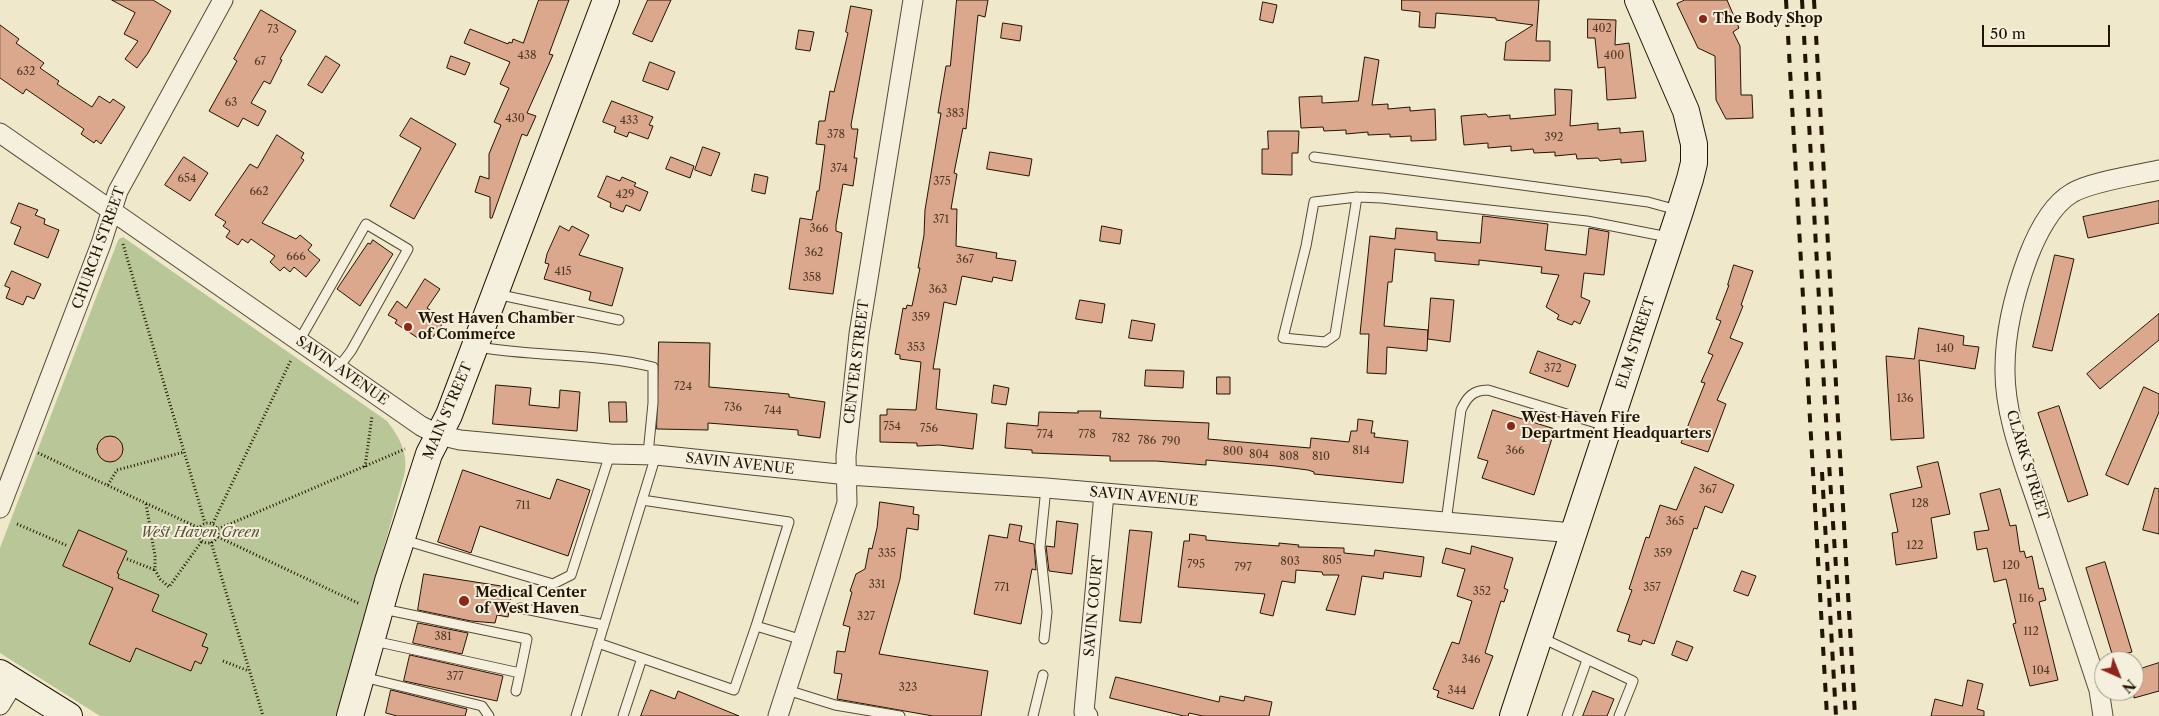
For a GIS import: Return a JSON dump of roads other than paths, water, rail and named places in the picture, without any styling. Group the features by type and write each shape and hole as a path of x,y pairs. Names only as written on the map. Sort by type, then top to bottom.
{"main road":[{"name":"MAIN STREET","path":"353,714 371,640 370,606 401,539 429,454 449,415 606,0"},
{"name":"ELM STREET","path":"1514,716 1692,171 1694,144 1686,110 1638,0"},
{"path":"7,678 68,716"}],"street":[{"name":"CHURCH STREET","path":"0,508 4,483 24,446 112,212 118,191 222,0"},
{"name":"CENTER STREET","path":"778,716 847,503 848,475 846,456 859,334 913,0"},
{"name":"SAVIN AVENUE","path":"0,132 421,426 439,435 460,440 610,454 652,455 848,475 1046,488 1574,533"},
{"name":"CLARK STREET","path":"2103,716 2099,690 2019,449 2008,401 2005,369 2007,341 2022,271 2033,243 2057,205 2071,193 2085,187 2159,170"},
{"name":"SAVIN COURT","path":"1088,716 1084,712 1104,494"},
{"path":"0,705 7,678"}],"lane":[{"path":"1314,158 1648,202 1680,210"},
{"path":"1357,197 1335,335 1324,342 1283,338 1306,246 1314,202 1357,197 1462,206 1578,220 1671,237"},
{"path":"299,341 366,224 408,249 351,351 338,368"},
{"path":"494,293 619,320"},
{"path":"474,346 500,351 629,361 653,367 652,455 642,500 576,716"},
{"path":"1446,522 1461,410 1469,396 1482,390 1488,390 1609,427"},
{"path":"401,539 553,584 571,575 610,454"},
{"path":"1044,639 1047,612 1040,547 1046,488"},
{"path":"598,643 734,690 789,522 642,500"},
{"path":"370,606 527,639 516,691"},
{"path":"520,608 604,625"},
{"path":"756,626 803,640"},
{"path":"1540,637 1633,681 1618,716"},
{"path":"371,640 520,673"},
{"path":"624,716 642,658"},
{"path":"1567,716 1587,660"},
{"path":"1033,716 1043,675"},
{"path":"361,677 482,706 489,716"},
{"path":"787,690 834,704 900,716"}],"railway":[{"path":"1786,0 1827,716"},
{"path":"1802,0 1825,404 1846,716"},
{"path":"1814,0 1855,716"},
{"path":"1822,472 1836,716"}],"place":[{"name":"The Body Shop","path":"1703,19"},
{"name":"West Haven Chamber of Commerce","path":"408,327"},
{"name":"West Haven Fire Department Headquarters","path":"1511,426"},
{"name":"Medical Center of West Haven","path":"464,601"}],"park label":[{"name":"West Haven Green","path":"200,533"}]}
